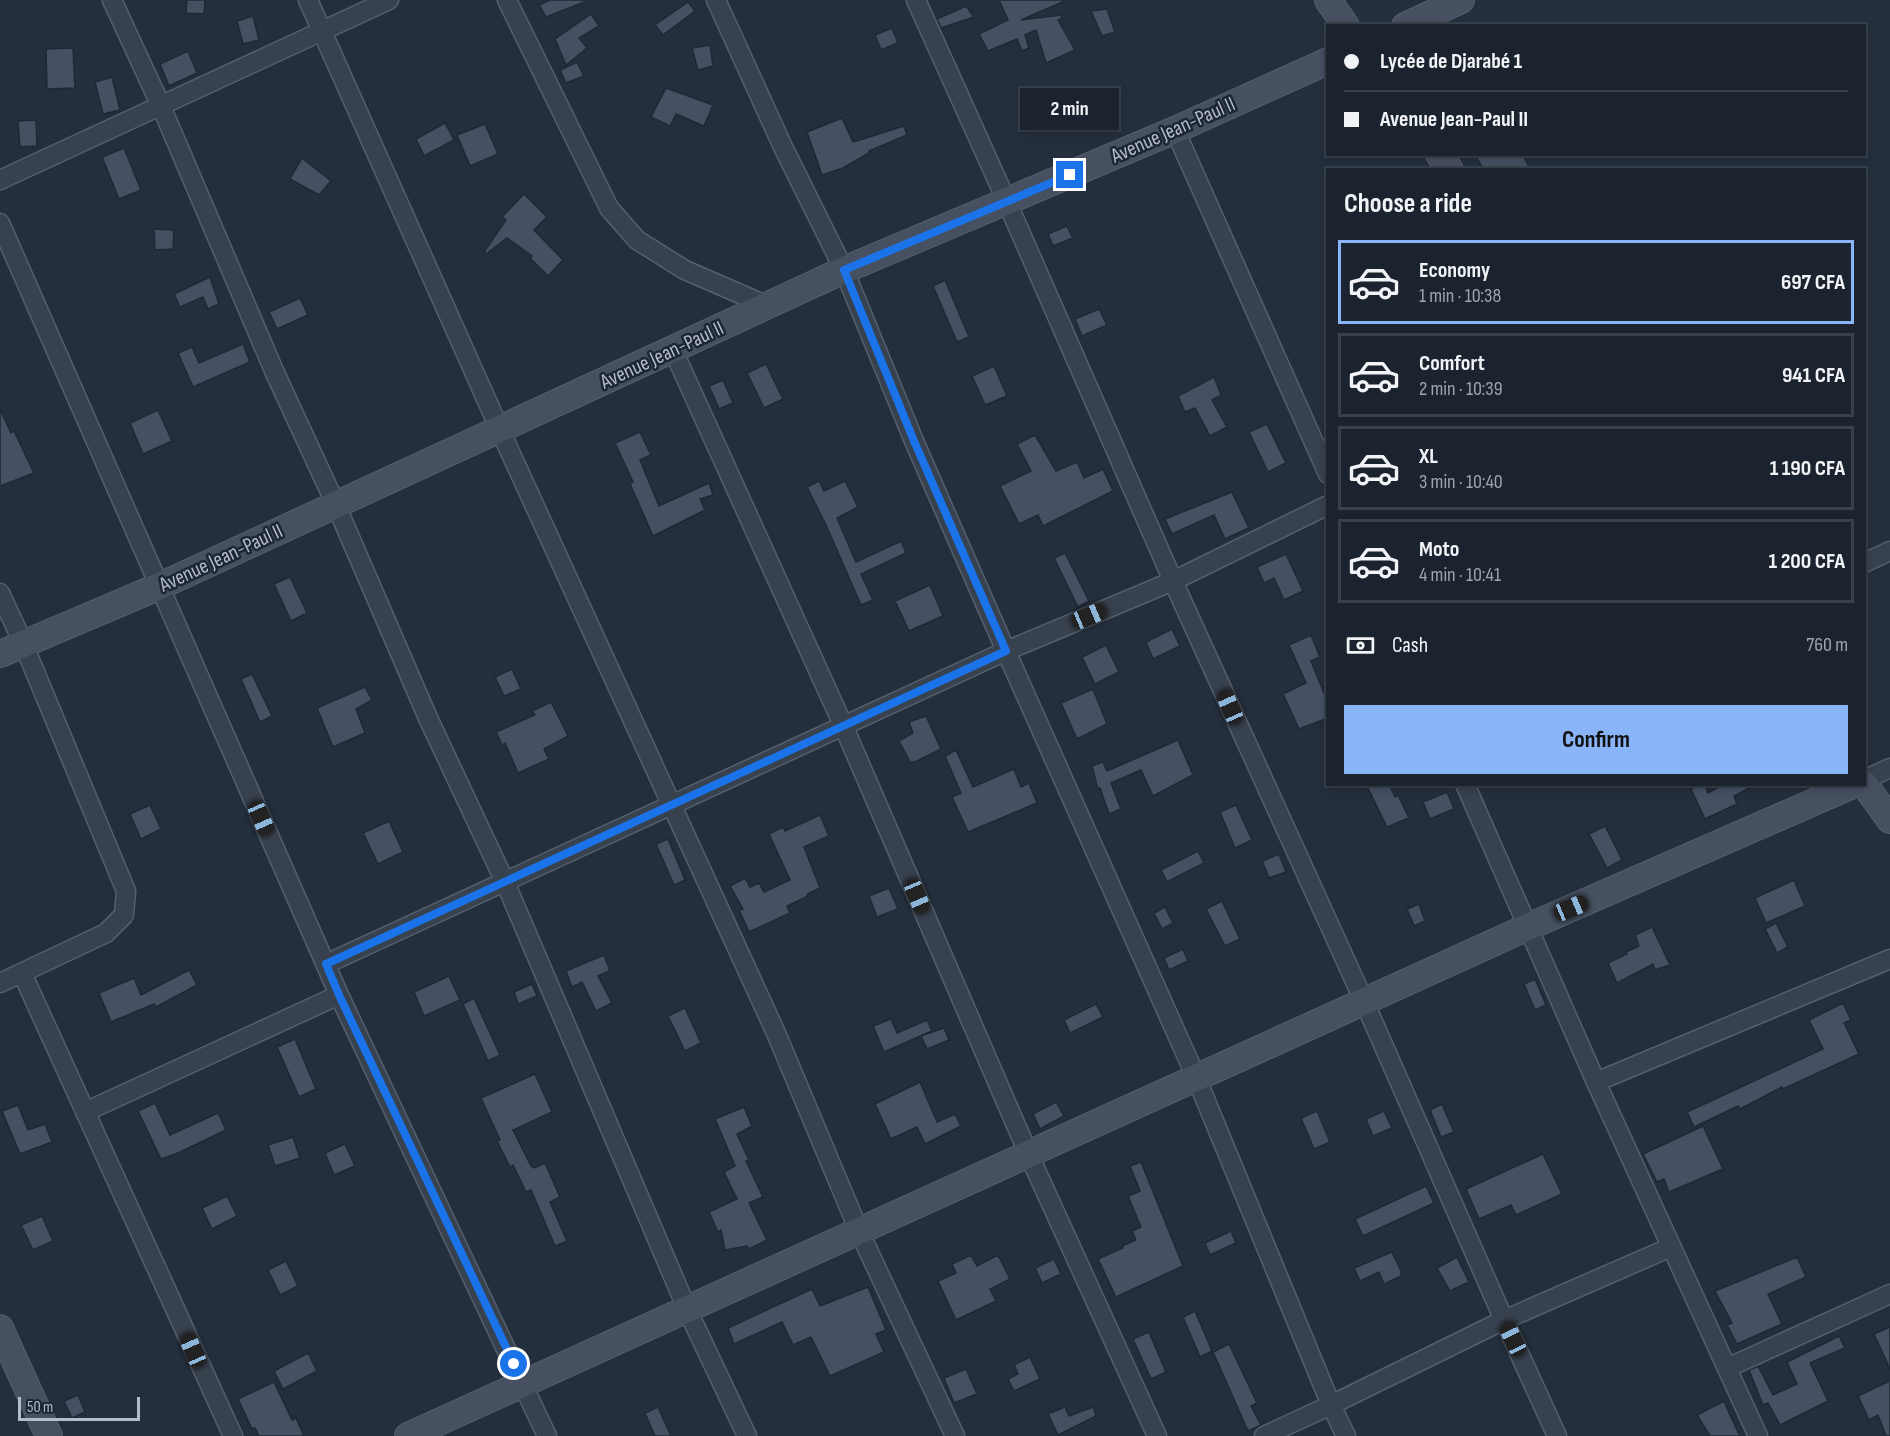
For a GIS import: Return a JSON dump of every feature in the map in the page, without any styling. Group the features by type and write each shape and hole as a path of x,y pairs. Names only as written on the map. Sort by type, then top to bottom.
{"street":[{"path":"112,0 161,106 275,373 336,505 428,718 505,882 687,1309 747,1436"},
{"path":"308,0 500,430 776,1033 859,1231 955,1436"},
{"path":"0,180 389,0"},
{"path":"507,0 609,208 637,240 685,270 768,306"},
{"path":"716,0 783,147 844,270 914,441 1196,1077 1331,1405 1346,1436"},
{"path":"916,0 1173,581 1364,1001 1557,1436"},
{"path":"1328,0 1345,24"},
{"path":"1409,24 1461,0"},
{"name":"Avenue Jean-Paul II","path":"0,654 160,586 844,270 1175,130 1326,62"},
{"path":"1175,130 1326,470"},
{"path":"0,223 339,995 547,1436"},
{"path":"673,350 843,725 1028,1153 1157,1436"},
{"path":"326,964 1006,651 1173,581 1326,506"},
{"path":"1866,562 1890,551"},
{"path":"0,593 126,891 124,915 106,933 0,983"},
{"path":"1866,781 1890,768"},
{"path":"1866,785 1890,820"},
{"path":"1466,786 1596,1082 1758,1436"},
{"path":"408,1436 1528,927 1850,786"},
{"path":"1596,1082 1890,959"},
{"path":"22,973 233,1436"},
{"path":"85,1112 339,995"},
{"path":"1264,1436 1504,1320 1671,1247"},
{"path":"1728,1368 1890,1294"},
{"path":"0,1328 49,1436"}],"building":[{"path":"187,0 205,0 204,14 186,13"},
{"path":"550,0 587,1 546,17 539,5"},
{"path":"999,0 1067,0 1021,20 1061,15 1062,18 1058,20 1075,50 1046,63 1036,30 1025,35 1029,48 1022,51 1017,39 988,51 979,34 1008,20"},
{"path":"688,2 695,11 663,35 655,25"},
{"path":"966,6 974,17 941,28 937,19"},
{"path":"1107,9 1115,32 1102,36 1091,11"},
{"path":"591,14 599,26 579,38 587,48 566,65 555,39"},
{"path":"253,16 259,40 243,44 237,21"},
{"path":"892,28 898,43 881,50 875,35"},
{"path":"710,45 713,66 698,70 692,48"},
{"path":"73,48 75,88 47,89 46,49"},
{"path":"188,51 197,73 169,86 160,64"},
{"path":"577,62 584,76 566,83 560,70"},
{"path":"112,77 120,110 103,114 95,82"},
{"path":"666,88 713,105 704,126 676,114 670,126 651,117"},
{"path":"842,118 853,142 904,126 907,135 869,151 843,168 822,175 807,132"},
{"path":"36,120 37,146 20,147 18,121"},
{"path":"445,123 454,140 424,156 416,139"},
{"path":"485,124 498,154 470,166 457,135"},
{"path":"124,148 141,190 119,199 102,157"},
{"path":"1475,156 1523,156 1530,168 1483,168"},
{"path":"302,158 331,181 319,195 290,179"},
{"path":"524,194 547,217 534,230 563,260 548,276 530,258 532,256 507,238 486,254 484,252 506,220 502,217"},
{"path":"1067,226 1073,238 1053,246 1048,234"},
{"path":"154,229 174,230 173,249 155,250"},
{"path":"210,277 219,304 208,309 203,297 180,307 174,294"},
{"path":"945,280 969,337 957,342 933,286"},
{"path":"300,298 308,315 277,329 269,312"},
{"path":"1099,309 1107,325 1082,336 1075,319"},
{"path":"243,344 250,362 193,387 178,353 192,347 199,363"},
{"path":"766,364 783,399 764,408 747,373"},
{"path":"994,366 1007,396 985,405 972,376"},
{"path":"1214,377 1221,395 1212,400 1227,427 1210,436 1195,408 1185,412 1178,396"},
{"path":"723,380 733,403 719,409 709,386"},
{"path":"0,409 11,433 14,431 34,473 0,486"},
{"path":"158,410 172,441 143,454 130,423"},
{"path":"1267,424 1286,463 1268,472 1249,432"},
{"path":"640,432 651,455 640,460 659,506 709,483 713,495 700,499 705,510 653,536 630,484 633,482 615,443"},
{"path":"1035,435 1056,471 1077,462 1084,478 1103,469 1113,491 1043,526 1038,515 1019,524 1000,486 1031,471 1017,444"},
{"path":"819,481 824,491 845,481 858,507 837,518 856,562 901,541 906,553 861,574 873,600 861,605 807,487"},
{"path":"1232,492 1249,528 1225,539 1214,515 1172,534 1165,519"},
{"path":"1065,553 1089,601 1078,607 1054,558"},
{"path":"1286,554 1303,591 1284,600 1274,578 1264,583 1257,567"},
{"path":"290,577 307,613 291,621 274,584"},
{"path":"930,585 943,616 909,631 895,601"},
{"path":"1172,629 1180,646 1153,659 1146,642"},
{"path":"1311,635 1320,657 1311,661 1326,698 1326,719 1299,729 1283,694 1306,683 1289,645"},
{"path":"1106,645 1119,672 1095,684 1082,657"},
{"path":"512,669 521,689 504,696 495,677"},
{"path":"252,674 272,716 260,722 241,679"},
{"path":"365,687 372,700 356,709 365,733 333,747 317,708"},
{"path":"1093,689 1107,724 1077,739 1061,703"},
{"path":"551,702 568,736 544,749 549,759 518,773 505,743 502,745 496,732 535,715 532,711"},
{"path":"926,716 941,749 915,762 910,762 899,741 913,733 909,722"},
{"path":"1178,740 1193,775 1153,796 1141,770 1111,783 1121,809 1109,814 1100,788 1098,790 1092,766 1103,762 1107,771"},
{"path":"956,750 973,787 1014,769 1021,787 1029,783 1037,803 968,832 952,797 961,793 945,756"},
{"path":"1367,786 1390,786 1395,797 1398,795 1409,818 1387,827"},
{"path":"1706,786 1708,793 1721,786 1753,786 1734,796 1737,804 1705,819 1691,789"},
{"path":"1447,792 1454,809 1430,819 1423,802"},
{"path":"150,805 161,829 141,839 130,814"},
{"path":"1236,805 1252,840 1235,848 1220,812"},
{"path":"820,815 829,836 804,847 820,888 787,906 790,913 749,932 739,910 743,909 730,886 745,878 750,887 759,883 764,892 790,880 769,834 783,827 785,831"},
{"path":"389,821 403,852 378,864 363,833"},
{"path":"1605,826 1622,860 1607,868 1589,834"},
{"path":"668,839 685,880 674,885 656,844"},
{"path":"1198,851 1204,863 1167,882 1161,870"},
{"path":"1279,854 1286,872 1269,878 1262,861"},
{"path":"1794,880 1805,906 1766,923 1755,898"},
{"path":"889,888 898,909 877,917 869,896"},
{"path":"1222,901 1240,939 1225,946 1206,909"},
{"path":"1419,904 1425,921 1414,926 1407,909"},
{"path":"1165,907 1173,923 1162,929 1154,913"},
{"path":"1776,923 1788,947 1777,953 1765,929"},
{"path":"1652,927 1670,965 1655,970 1653,964 1617,983 1608,963 1639,946 1635,935"},
{"path":"1183,949 1188,961 1169,970 1164,958"},
{"path":"604,955 610,971 598,976 612,1003 596,1011 582,982 572,987 566,971"},
{"path":"189,970 197,985 156,1007 154,1004 111,1022 99,993 134,978 141,995"},
{"path":"449,976 460,1000 424,1016 414,992"},
{"path":"1535,979 1546,1005 1535,1010 1524,984"},
{"path":"532,984 537,996 518,1004 514,992"},
{"path":"474,998 500,1055 488,1061 463,1004"},
{"path":"1843,1003 1851,1020 1844,1023 1859,1054 1783,1089 1782,1087 1740,1109 1738,1106 1694,1127 1687,1112 1823,1049 1809,1020"},
{"path":"1096,1004 1103,1017 1070,1033 1064,1020"},
{"path":"685,1008 701,1043 685,1051 668,1016"},
{"path":"891,1019 897,1033 927,1020 932,1031 884,1052 873,1026"},
{"path":"944,1028 949,1040 927,1049 921,1036"},
{"path":"295,1039 316,1089 299,1097 277,1047"},
{"path":"535,1074 552,1112 513,1130 531,1166 534,1168 545,1163 560,1197 550,1202 567,1241 555,1246 531,1190 526,1192 513,1165 510,1167 497,1141 500,1140 481,1098"},
{"path":"920,1082 937,1122 955,1114 961,1126 925,1144 917,1127 891,1139 875,1104"},
{"path":"1056,1102 1064,1116 1040,1129 1033,1114"},
{"path":"155,1103 170,1135 218,1113 226,1130 161,1159 138,1111"},
{"path":"1442,1104 1454,1132 1441,1137 1430,1110"},
{"path":"18,1105 28,1130 45,1124 52,1142 20,1154 2,1111"},
{"path":"744,1107 752,1126 737,1134 749,1160 746,1161 763,1197 749,1203 767,1240 749,1249 747,1246 725,1250 721,1230 718,1232 709,1212 737,1199 724,1172 735,1166 715,1119"},
{"path":"1317,1111 1330,1142 1314,1149 1301,1118"},
{"path":"1384,1111 1392,1128 1373,1136 1366,1119"},
{"path":"1703,1126 1723,1169 1669,1192 1664,1179 1657,1182 1643,1154"},
{"path":"293,1137 300,1158 275,1166 268,1145"},
{"path":"345,1144 355,1166 334,1175 325,1153"},
{"path":"1543,1154 1562,1194 1516,1215 1511,1205 1479,1219 1466,1189"},
{"path":"1141,1162 1183,1266 1116,1297 1098,1259 1136,1240 1132,1231 1141,1227 1128,1196 1140,1191 1130,1166"},
{"path":"1426,1186 1434,1203 1363,1236 1355,1219"},
{"path":"227,1196 237,1216 212,1229 202,1208"},
{"path":"42,1216 53,1241 33,1250 21,1225"},
{"path":"1231,1231 1236,1243 1210,1255 1205,1243"},
{"path":"1392,1252 1401,1276 1384,1284 1379,1272 1360,1281 1354,1268"},
{"path":"971,1255 977,1266 998,1255 1010,1279 990,1289 996,1301 956,1320 938,1281 956,1273 952,1264"},
{"path":"1457,1257 1469,1282 1450,1291 1437,1268"},
{"path":"1797,1257 1806,1277 1768,1294 1782,1324 1737,1344 1727,1325 1732,1323 1715,1291"},
{"path":"1054,1259 1061,1274 1042,1283 1035,1268"},
{"path":"286,1261 298,1286 280,1295 268,1270"},
{"path":"868,1287 886,1330 876,1334 884,1352 830,1376 811,1337 793,1345 782,1322 734,1344 728,1328 812,1289 820,1306"},
{"path":"1195,1311 1212,1351 1200,1357 1183,1317"},
{"path":"1890,1327 1890,1369 1874,1334"},
{"path":"1149,1332 1166,1372 1151,1379 1133,1339"},
{"path":"1839,1336 1845,1348 1810,1363 1828,1401 1780,1425 1768,1403 1763,1405 1749,1370 1758,1366 1773,1395 1797,1384 1787,1362"},
{"path":"1229,1344 1257,1403 1251,1406 1261,1425 1248,1431 1213,1352"},
{"path":"308,1353 317,1371 283,1389 274,1371"},
{"path":"1030,1357 1040,1379 1014,1391 1008,1379 1018,1374 1014,1365"},
{"path":"966,1369 977,1394 954,1403 944,1378"},
{"path":"1890,1381 1890,1436 1886,1436 1878,1415 1869,1420 1858,1396"},
{"path":"274,1382 292,1420 296,1418 304,1436 259,1436 255,1428 252,1429 238,1399"},
{"path":"78,1395 85,1412 72,1418 64,1401"},
{"path":"1724,1401 1740,1436 1710,1436 1697,1415"},
{"path":"658,1407 671,1436 655,1436 645,1413"},
{"path":"1065,1407 1069,1416 1093,1407 1096,1416 1058,1435 1048,1414"}],"route":[{"path":"514,1364 326,964 1006,651 914,441 844,270 1070,175"}]}
